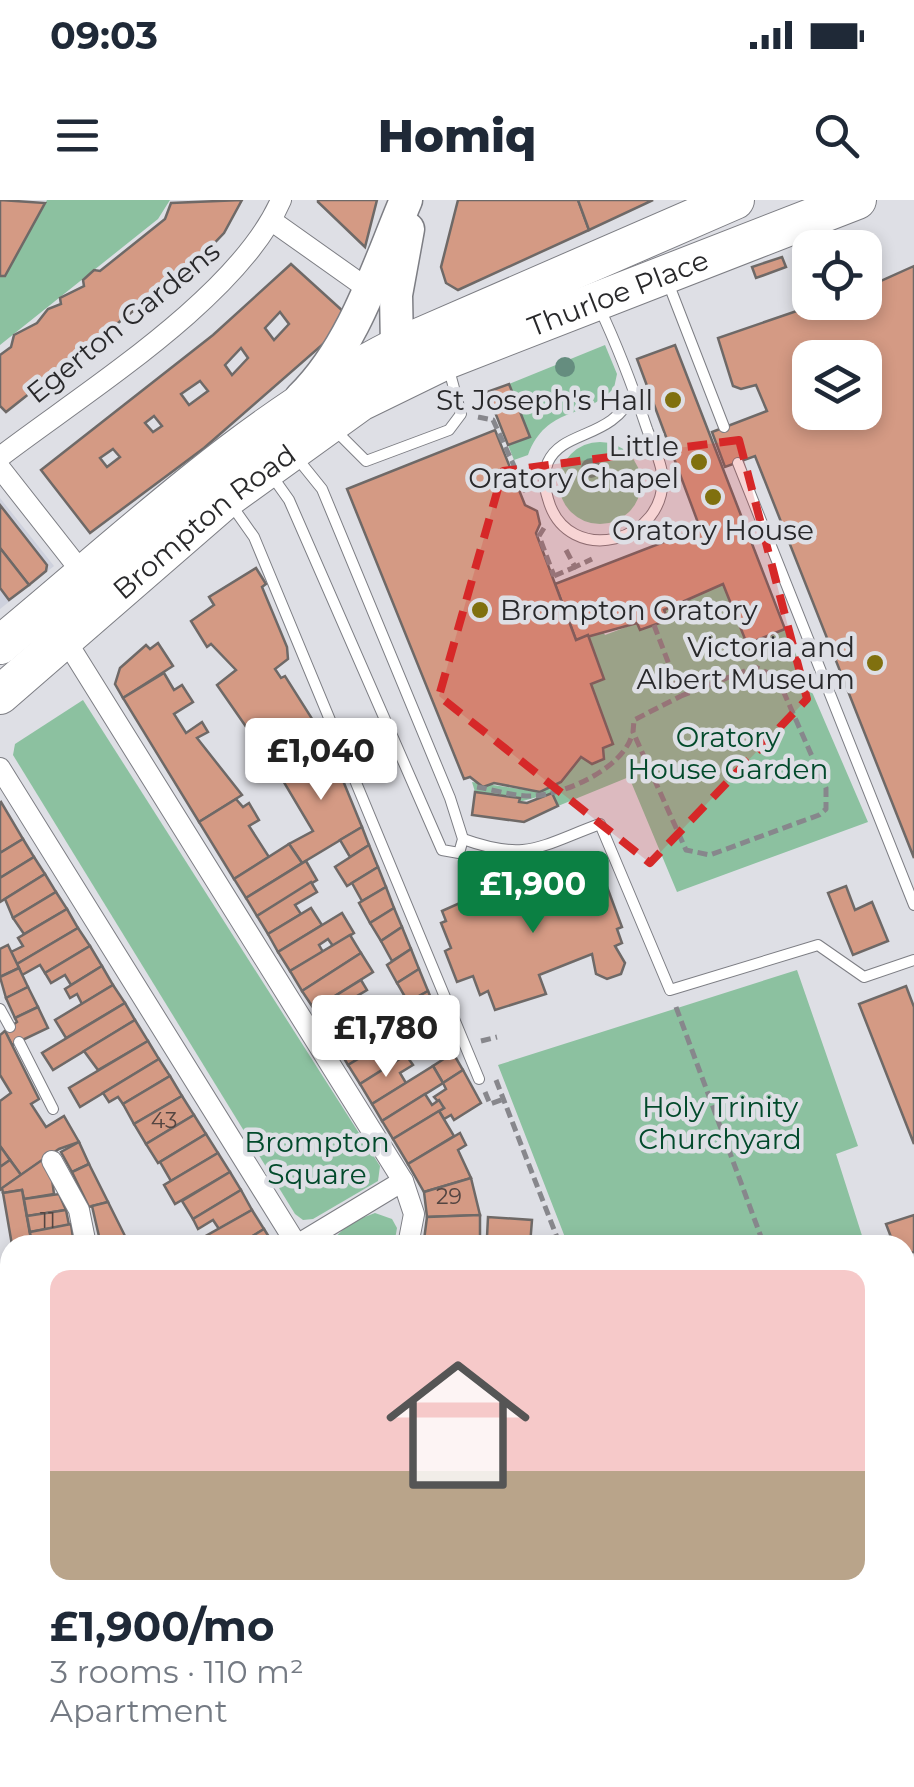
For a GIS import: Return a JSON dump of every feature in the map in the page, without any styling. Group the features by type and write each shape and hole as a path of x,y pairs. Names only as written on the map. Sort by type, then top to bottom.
{"highway":[{"name":"Thurloe Place","path":"381,390 590,284 735,200"},
{"name":"Thurloe Place","path":"397,347 590,284 665,274 856,200"},
{"name":"Brompton Road","path":"0,695 66,639 95,590 397,347"},
{"name":"Brompton Road","path":"0,645 95,590 227,498 280,444 329,424 381,390"}],"main road":[{"name":"Brompton Road","path":"280,444 326,369 410,200"},
{"name":"Brompton Road","path":"381,390 397,347 396,295 410,200"}],"street":[{"name":"Egerton Gardens","path":"0,457 202,299 244,258 272,220 281,200"},
{"path":"272,220 368,290"},
{"path":"0,468 95,590"},
{"path":"66,639 403,1181 414,1214 410,1235"},
{"path":"0,768 291,1235"},
{"path":"52,1160 80,1210 84,1235"},
{"path":"314,1235 403,1181"}],"lane":[{"path":"665,274 724,427"},
{"path":"590,284 634,392 662,473 649,520 628,536 603,542 582,538 565,529 551,510 544,488 548,460 559,448 615,421 634,392"},
{"path":"329,424 361,458 372,461 450,430 460,414 446,360"},
{"path":"280,444 322,489 464,839 459,853 442,850 289,500 280,444"},
{"path":"738,463 914,905"},
{"path":"227,498 254,537 479,1079"},
{"path":"464,839 501,852 526,852 600,824 670,990 818,945 864,977 913,963"},
{"path":"0,1008 10,1027"},
{"path":"19,1042 53,1109"}],"path":[{"path":"460,414 492,420 529,498"},
{"path":"550,529 544,520 539,536 553,576 600,555"},
{"path":"560,541 574,567"},
{"path":"654,625 681,696"},
{"path":"477,787 530,796 575,782 616,764 628,749 634,720 641,714 755,667 777,677 826,788 826,809 819,816 710,855 697,855 679,842 633,732"},
{"path":"670,990 760,1235"},
{"path":"478,1042 496,1036"}],"highlighted area":[{"path":"739,440 807,699 650,863 439,696 503,471"}],"shaded area":[{"path":"0,498 54,566 0,609"}],"green space":[{"path":"47,200 170,200 158,219 0,345 0,276 6,275"},
{"path":"605,345 617,374 614,388 591,405 556,420 536,439 528,455 514,460 508,445 529,436 509,384"},
{"path":"600,442 616,445 629,454 638,467 638,499 629,512 616,521 600,524 584,521 571,512 562,499 559,483 562,467 571,454 584,445"},
{"name":"Oratory House Garden","path":"723,584 747,644 785,629 868,822 677,892 629,777 558,806 552,793 519,802 519,797 475,792 472,782 540,792 561,782 581,757 592,764 603,759 603,748 613,743 591,684 588,635 602,630 605,635 637,623 641,630 667,620 664,610"},
{"name":"Brompton Square","path":"83,700 380,1166 378,1181 313,1219 303,1220 295,1214 13,755 15,744"},
{"name":"Holy Trinity Churchyard","path":"797,970 858,1146 836,1154 862,1235 564,1235 498,1065"},
{"path":"375,1213 392,1219 396,1235 337,1235 351,1222"}],"building":[{"path":"0,200 45,203 5,276 0,276"},
{"path":"242,200 224,233 201,257 6,412 0,406 0,355 11,347 14,335 37,323 48,309 61,304 60,298 84,286 83,280 94,270 100,271 165,219 171,203"},
{"path":"318,200 377,200 365,247 318,202"},
{"path":"458,200 578,200 589,230 458,290 446,283 441,267"},
{"path":"578,200 653,200 589,230"},
{"path":"782,257 786,267 756,278 752,267"},
{"path":"291,264 345,313 330,338 204,448 90,533 41,470 213,335","holes":["280,312 289,324 274,340 265,328","241,348 248,358 232,375 225,365","200,381 208,391 189,405 181,394","154,416 162,426 153,432 145,423","113,449 120,457 107,467 100,458"]},
{"name":"Victoria and Albert Museum","path":"914,266 914,858 755,456 725,467 712,432 767,411 756,385 741,389 733,386 718,338 792,313 792,320 882,320 882,280"},
{"name":"Oratory House","path":"675,345 785,629 747,644 723,584 664,610 668,620 640,630 637,623 576,640 555,584 700,528 637,359"},
{"path":"509,384 530,437 508,445 487,392"},
{"name":"Brompton Oratory","path":"495,430 525,505 537,511 540,524 536,533 576,640 588,635 604,679 591,684 613,744 603,748 604,759 592,764 581,757 561,782 540,792 494,783 483,787 470,777 464,779 347,489"},
{"path":"0,505 47,565 46,571 29,585 0,548"},
{"path":"0,548 29,585 9,600 0,588"},
{"path":"256,568 266,584 262,587 287,647 288,659 275,669 281,678 285,676 328,744 279,774 217,685 236,670 211,644 207,647 191,621 214,605 209,597"},
{"path":"158,643 173,666 123,698 115,684 120,668 146,645 150,649"},
{"path":"164,673 174,690 182,685 193,702 174,714 186,733 202,722 208,732 197,738 242,795 199,822 123,698"},
{"path":"328,744 362,827 302,863 289,844 313,831 279,774"},
{"path":"475,792 520,798 519,802 527,803 552,793 558,806 524,822 472,815"},
{"path":"236,799 243,807 249,803 259,820 249,826 269,857 234,879 199,822"},
{"path":"0,803 23,839 0,853"},
{"path":"362,827 369,845 350,857 340,840"},
{"path":"23,839 34,857 0,878 0,853"},
{"path":"289,844 302,863 246,898 234,879"},
{"path":"369,845 378,867 347,886 335,867"},
{"path":"34,857 45,874 0,902 0,878"},
{"path":"306,861 317,880 257,916 246,898"},
{"path":"559,861 571,877 585,871 592,889 606,884 622,927 617,929 622,943 615,946 625,963 621,974 607,979 596,974 592,954 539,975 546,994 495,1010 488,991 480,995 473,976 457,982 445,951 451,948 441,923 446,921 442,911 460,903 470,891 480,895 480,907 552,878 548,870"},
{"path":"378,867 386,887 362,901 352,883"},
{"path":"45,874 56,892 13,918 5,899"},
{"path":"311,882 317,892 295,905 301,914 268,934 257,916"},
{"path":"846,886 855,910 872,902 888,941 853,955 828,893"},
{"path":"386,887 394,908 370,923 359,903"},
{"path":"56,892 67,909 24,934 13,918"},
{"path":"311,908 322,925 278,952 268,934"},
{"path":"394,908 402,927 381,941 370,923"},
{"path":"67,909 78,928 17,964 11,952 23,946 18,938"},
{"path":"342,913 354,933 333,946 328,939 319,945 323,952 290,971 278,952"},
{"path":"402,927 411,949 392,961 381,941"},
{"path":"78,928 90,946 45,973 40,965 22,975 17,964"},
{"path":"350,935 361,953 302,991 290,971"},
{"path":"8,945 19,968 0,977 0,949"},
{"path":"90,946 102,966 71,985 65,975 51,983 45,973"},
{"path":"411,949 419,969 397,983 387,965"},
{"path":"361,953 373,972 314,1009 302,991"},
{"path":"102,966 113,985 82,1004 77,994 70,998 65,989"},
{"path":"19,968 28,987 6,998 0,977"},
{"path":"419,969 428,991 408,1002 397,983"},
{"path":"361,980 367,990 352,999 357,1008 325,1027 314,1009"},
{"path":"113,985 125,1003 66,1038 55,1020"},
{"path":"906,986 914,1007 914,1144 859,1004"},
{"path":"28,987 38,1007 15,1018 6,998"},
{"path":"428,991 437,1012 414,1025 403,1005"},
{"path":"372,998 384,1017 336,1045 325,1027"},
{"path":"125,1003 135,1020 53,1070 42,1053"},
{"path":"38,1007 48,1028 12,1045 5,1031 17,1022 15,1018"},
{"path":"437,1012 445,1033 426,1044 414,1025"},
{"path":"384,1017 395,1037 348,1065 336,1045"},
{"path":"135,1020 148,1041 98,1070 84,1051"},
{"path":"5,1031 39,1099 31,1104 46,1127 64,1116 79,1142 59,1149 21,1175 0,1146 0,1101 11,1093 0,1075 0,1035"},
{"path":"395,1037 406,1055 360,1084 348,1065"},
{"path":"148,1041 159,1059 80,1107 69,1088"},
{"path":"453,1053 463,1070 443,1083 433,1066"},
{"path":"406,1055 413,1065 400,1073 406,1083 372,1104 360,1084"},
{"path":"159,1059 170,1076 123,1104 118,1097 109,1102 103,1093"},
{"path":"433,1066 443,1083 382,1121 372,1104"},
{"path":"463,1070 481,1103 454,1120 451,1115 444,1119 439,1111 444,1108 434,1097 446,1089 443,1083"},
{"path":"170,1076 182,1096 134,1124 123,1104"},
{"path":"425,1094 432,1105 439,1100 444,1108 393,1139 382,1121"},
{"path":"182,1096 194,1115 146,1144 134,1124"},
{"path":"439,1111 454,1136 408,1164 393,1139"},
{"path":"194,1115 206,1134 158,1163 146,1144"},
{"path":"460,1133 466,1145 458,1150 471,1178 424,1192 408,1164"},
{"path":"206,1134 218,1153 171,1181 160,1162"},
{"path":"79,1142 89,1164 72,1172 61,1152"},
{"path":"0,1146 10,1160 0,1167"},
{"path":"218,1153 230,1172 175,1204 164,1185"},
{"path":"10,1160 21,1175 0,1190 0,1167"},
{"path":"42,1160 52,1179 54,1194 24,1199 22,1190 3,1193 2,1188"},
{"path":"89,1164 108,1202 89,1207 72,1172"},
{"path":"230,1172 241,1190 193,1219 182,1201"},
{"path":"471,1178 480,1215 427,1217 424,1192"},
{"path":"22,1190 30,1235 10,1235 3,1193"},
{"path":"241,1190 252,1210 219,1229 213,1220 198,1229 193,1219"},
{"path":"59,1194 66,1210 27,1216 24,1199"},
{"path":"108,1202 124,1235 99,1235 92,1206"},
{"path":"66,1210 69,1225 30,1232 27,1216"},
{"path":"252,1210 264,1229 254,1235 208,1235"},
{"path":"480,1215 480,1235 425,1235 427,1217"},
{"path":"914,1215 914,1235 890,1235 886,1224"},
{"path":"488,1217 532,1220 531,1235 487,1235"},
{"path":"71,1224 73,1235 30,1235 30,1232"}],"place":[{"name":"St Joseph's Hall","path":"673,400"},
{"name":"Little Oratory Chapel","path":"699,462"},
{"name":"Oratory House","path":"713,497"},
{"name":"Brompton Oratory","path":"480,610"},
{"name":"Victoria and Albert Museum","path":"875,663"}]}
